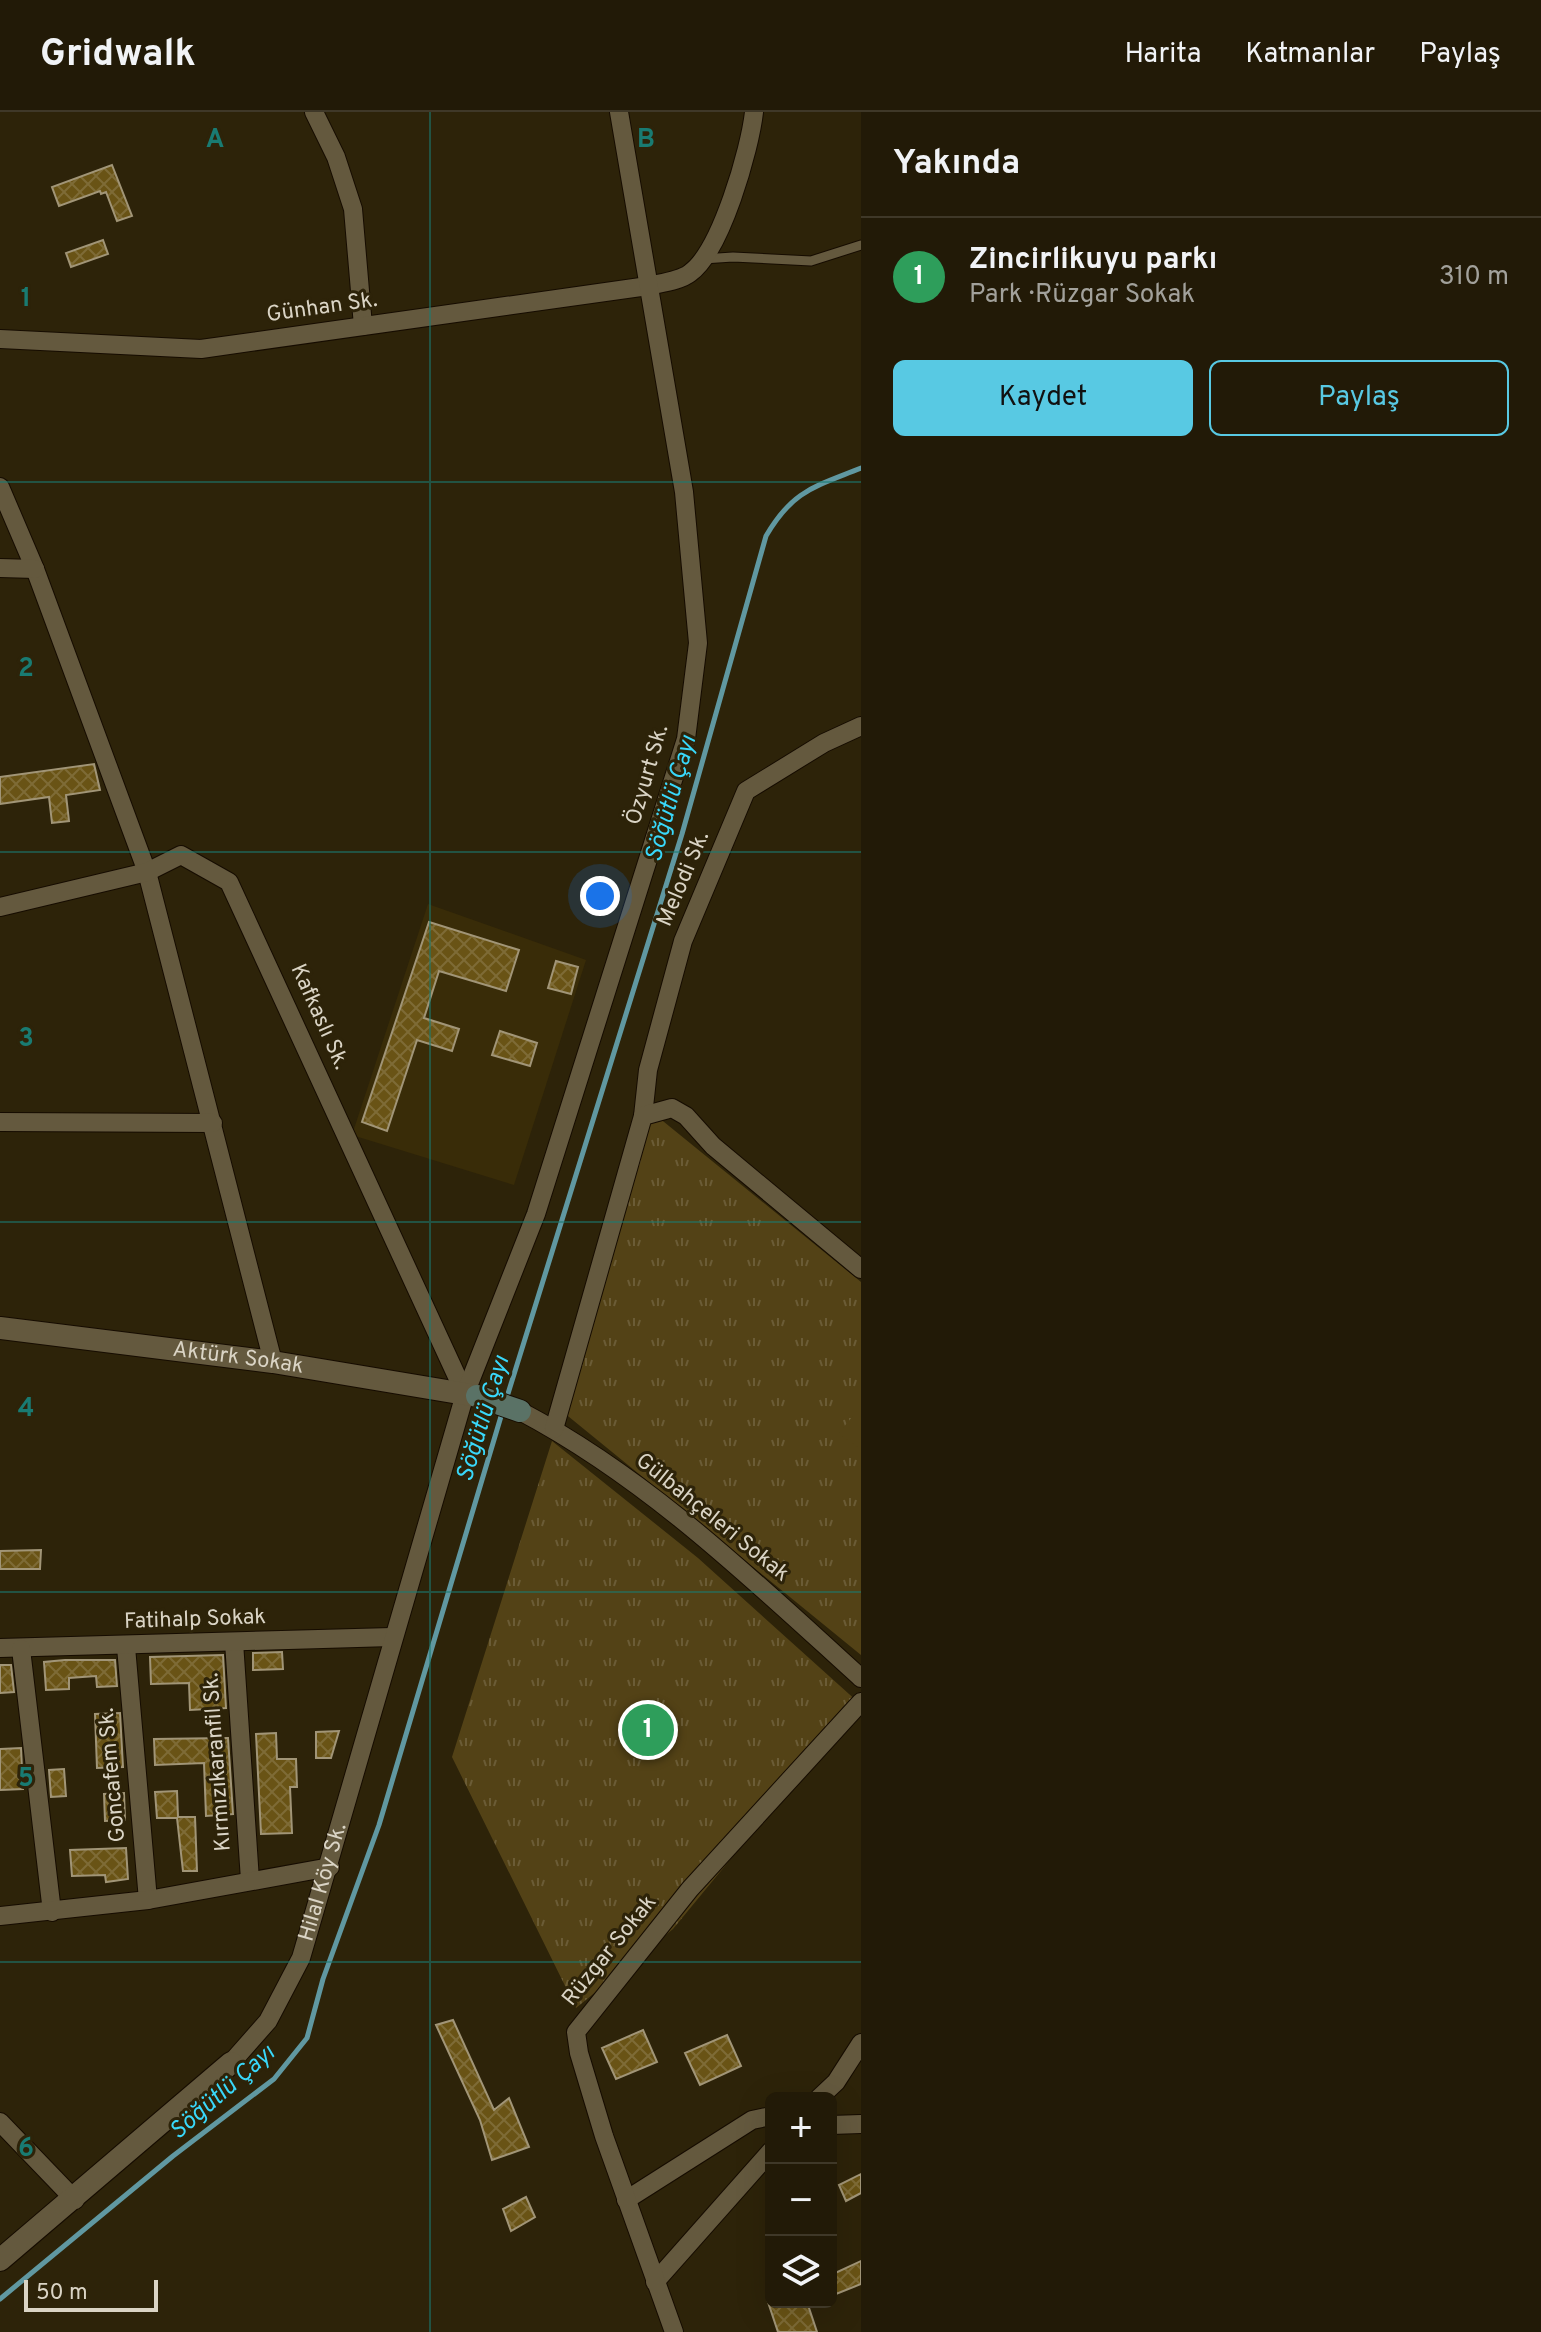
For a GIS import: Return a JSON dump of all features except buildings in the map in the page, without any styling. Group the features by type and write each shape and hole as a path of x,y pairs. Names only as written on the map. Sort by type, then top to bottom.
{"main road":[{"path":"471,1395 520,1411"}],"street":[{"path":"314,112 336,157 353,209 363,326"},
{"path":"619,112 648,286"},
{"path":"700,260 726,211 751,146 754,112"},
{"name":"Günhan Sk.","path":"0,339 201,349 648,286 690,274 700,260"},
{"name":"Özyurt Sk.","path":"471,1395 536,1214 686,739 698,643 684,492 648,286"},
{"path":"0,487 35,569 147,872 273,1362"},
{"path":"0,568 35,569"},
{"name":"Melodi Sk.","path":"554,1429 643,1116 648,1070 683,941 746,791 824,743 861,726"},
{"name":"Kafkaslı Sk.","path":"0,907 147,872 181,855 229,882 471,1395"},
{"path":"643,1116 672,1108 686,1116 713,1146 861,1269"},
{"path":"0,1122 213,1123"},
{"name":"Aktürk Sokak","path":"0,1328 273,1362 471,1395"},
{"name":"Hilal Köy Sk.","path":"0,2260 75,2200 231,2063 268,2021 301,1958 330,1867 392,1637 471,1395"},
{"name":"Gülbahçeleri Sokak","path":"520,1411 592,1452 712,1543 861,1678"},
{"name":"Fatihalp Sokak","path":"0,1648 126,1647 392,1637"},
{"name":"Kırmızıkaranfil Sk.","path":"234,1642 250,1880"},
{"name":"Goncafem Sk.","path":"126,1647 148,1900"},
{"path":"21,1649 52,1912"},
{"name":"Rüzgar Sokak","path":"674,2332 626,2200 579,2053 576,2032 690,1889 861,1702"},
{"path":"0,1916 148,1900 330,1867"},
{"path":"825,2092 836,2082 861,2043"},
{"path":"626,2200 752,2120 765,2117"},
{"path":"0,2122 75,2200"},
{"path":"837,2125 861,2124"},
{"path":"655,2282 765,2158"}],"lane":[{"path":"700,260 733,257 811,261 861,245"}],"shaded area":[{"path":"428,904 586,960 514,1185 352,1135"}],"green space":[{"path":"653,1113 861,1282 861,1655 563,1412"},
{"path":"861,1406 861,1450 839,1433"},
{"path":"552,1441 698,1558 859,1703 673,1929 576,2008 452,1757"}],"waterway":[{"name":"Söğütlü Çayı","path":"506,1400 682,834 766,536 796,499 817,486 861,468"},
{"name":"Söğütlü Çayı","path":"0,2299 173,2156 274,2079 307,2038 323,1979 379,1825 502,1413"}],"place":[{"name":"Zincirlikuyu parkı","path":"648,1730"}]}
